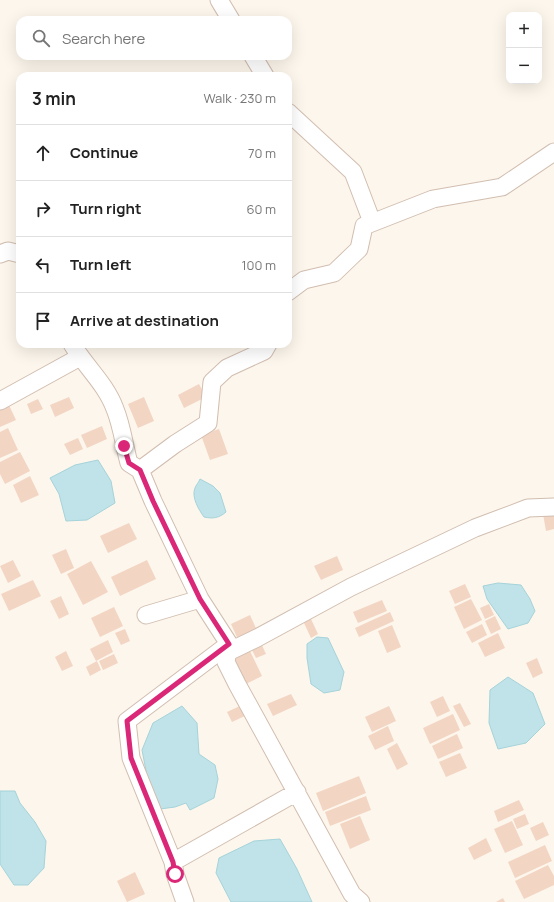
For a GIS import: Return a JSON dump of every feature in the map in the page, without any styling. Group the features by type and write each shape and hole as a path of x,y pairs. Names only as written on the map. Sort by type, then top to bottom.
{"street":[{"path":"219,0 229,16"},
{"path":"255,60 263,72"},
{"path":"292,116 353,172 372,222"},
{"path":"292,289 304,280 334,273 359,249 364,226 433,199 502,187 554,152"},
{"path":"0,254 8,251 16,253"},
{"path":"140,470 175,444 208,423 212,382 227,368 264,351 266,348"},
{"path":"0,400 76,350 103,385 115,408 129,463 140,470 153,501 200,599 228,648 226,662 352,894 360,902"},
{"path":"185,902 175,874 173,862 131,758 127,721 228,648 257,638 350,587 475,528 528,508 554,507"},
{"path":"146,615 200,599"},
{"path":"173,862 297,792"}],"water":[{"path":"98,460 111,481 115,503 87,520 66,521 59,494 50,478 75,465"},
{"path":"200,479 213,486 220,493 226,512 221,516 213,518 204,517 200,511 196,503 194,492"},
{"path":"498,583 521,585 530,599 535,611 528,623 508,629 487,599 483,586"},
{"path":"317,637 328,638 344,672 340,690 324,693 311,684 307,658 307,644"},
{"path":"508,677 533,693 545,724 526,743 498,749 489,723 490,690"},
{"path":"182,706 197,723 199,754 215,765 218,779 214,798 190,810 186,803 175,807 160,809 149,786 142,750 153,723"},
{"path":"0,791 15,791 20,803 35,822 46,841 44,868 28,885 14,885 0,864"},
{"path":"280,839 297,869 312,902 231,902 216,873 219,858 254,841"}],"building":[{"path":"199,384 206,397 184,408 178,395"},
{"path":"69,397 74,408 55,417 50,405"},
{"path":"144,397 154,421 138,428 128,404"},
{"path":"38,399 43,409 31,414 27,404"},
{"path":"8,403 16,420 0,427 0,406"},
{"path":"102,426 107,439 87,448 81,435"},
{"path":"8,428 18,450 0,458 0,432"},
{"path":"219,429 228,454 210,460 201,435"},
{"path":"78,438 83,449 70,455 64,444"},
{"path":"20,452 30,471 5,484 0,474 0,462"},
{"path":"30,476 39,495 21,503 13,485"},
{"path":"554,512 554,529 546,531 543,514"},
{"path":"129,523 137,539 108,553 100,536"},
{"path":"66,549 74,568 61,574 52,555"},
{"path":"337,556 343,570 321,580 314,566"},
{"path":"13,560 21,576 8,583 0,566"},
{"path":"147,560 156,579 120,596 111,577"},
{"path":"91,561 108,592 83,605 67,574"},
{"path":"33,580 41,596 9,611 1,594"},
{"path":"465,584 471,597 455,604 449,591"},
{"path":"61,596 69,614 59,619 50,601"},
{"path":"471,599 482,620 464,629 454,607"},
{"path":"382,600 387,611 358,623 353,612"},
{"path":"489,604 494,615 485,619 480,608"},
{"path":"114,607 123,626 100,637 91,618"},
{"path":"390,612 394,621 359,637 355,628"},
{"path":"250,615 259,635 240,644 231,624"},
{"path":"495,616 501,629 491,634 485,621"},
{"path":"311,619 318,634 311,638 304,623"},
{"path":"482,624 487,635 472,643 466,632"},
{"path":"392,625 401,647 387,653 378,631"},
{"path":"125,629 130,641 121,645 115,633"},
{"path":"498,633 505,648 485,657 478,643"},
{"path":"108,640 113,652 96,661 90,649"},
{"path":"260,641 266,654 256,658 250,646"},
{"path":"66,651 73,666 62,671 55,657"},
{"path":"250,651 262,676 242,686 230,661"},
{"path":"114,654 118,663 103,670 99,661"},
{"path":"537,658 543,673 533,678 526,663"},
{"path":"97,661 101,670 90,676 86,667"},
{"path":"291,694 297,705 273,716 267,704"},
{"path":"443,696 450,711 437,717 430,702"},
{"path":"460,703 471,724 464,727 453,706"},
{"path":"244,704 249,714 232,722 227,712"},
{"path":"389,706 396,721 372,732 365,717"},
{"path":"453,714 460,730 430,744 423,728"},
{"path":"388,726 394,741 375,750 368,736"},
{"path":"457,734 463,748 438,759 432,746"},
{"path":"397,743 408,764 397,770 387,749"},
{"path":"460,753 467,768 446,777 439,762"},
{"path":"359,776 366,793 323,811 316,793"},
{"path":"366,796 371,810 330,826 325,812"},
{"path":"519,800 524,810 498,822 494,811"},
{"path":"525,814 529,824 517,829 513,819"},
{"path":"360,816 370,840 350,849 340,824"},
{"path":"512,821 523,845 505,853 494,829"},
{"path":"543,822 549,835 536,841 530,828"},
{"path":"486,838 492,851 474,860 468,848"},
{"path":"545,845 552,861 515,878 508,862"},
{"path":"548,865 554,876 554,885 524,899 515,881"},
{"path":"135,872 145,894 127,902 117,881"},
{"path":"503,898 505,902 496,902"}],"route":[{"path":"124,446 129,463 140,470 153,501 200,599 229,644 127,721 131,758 173,862 175,874"}]}
